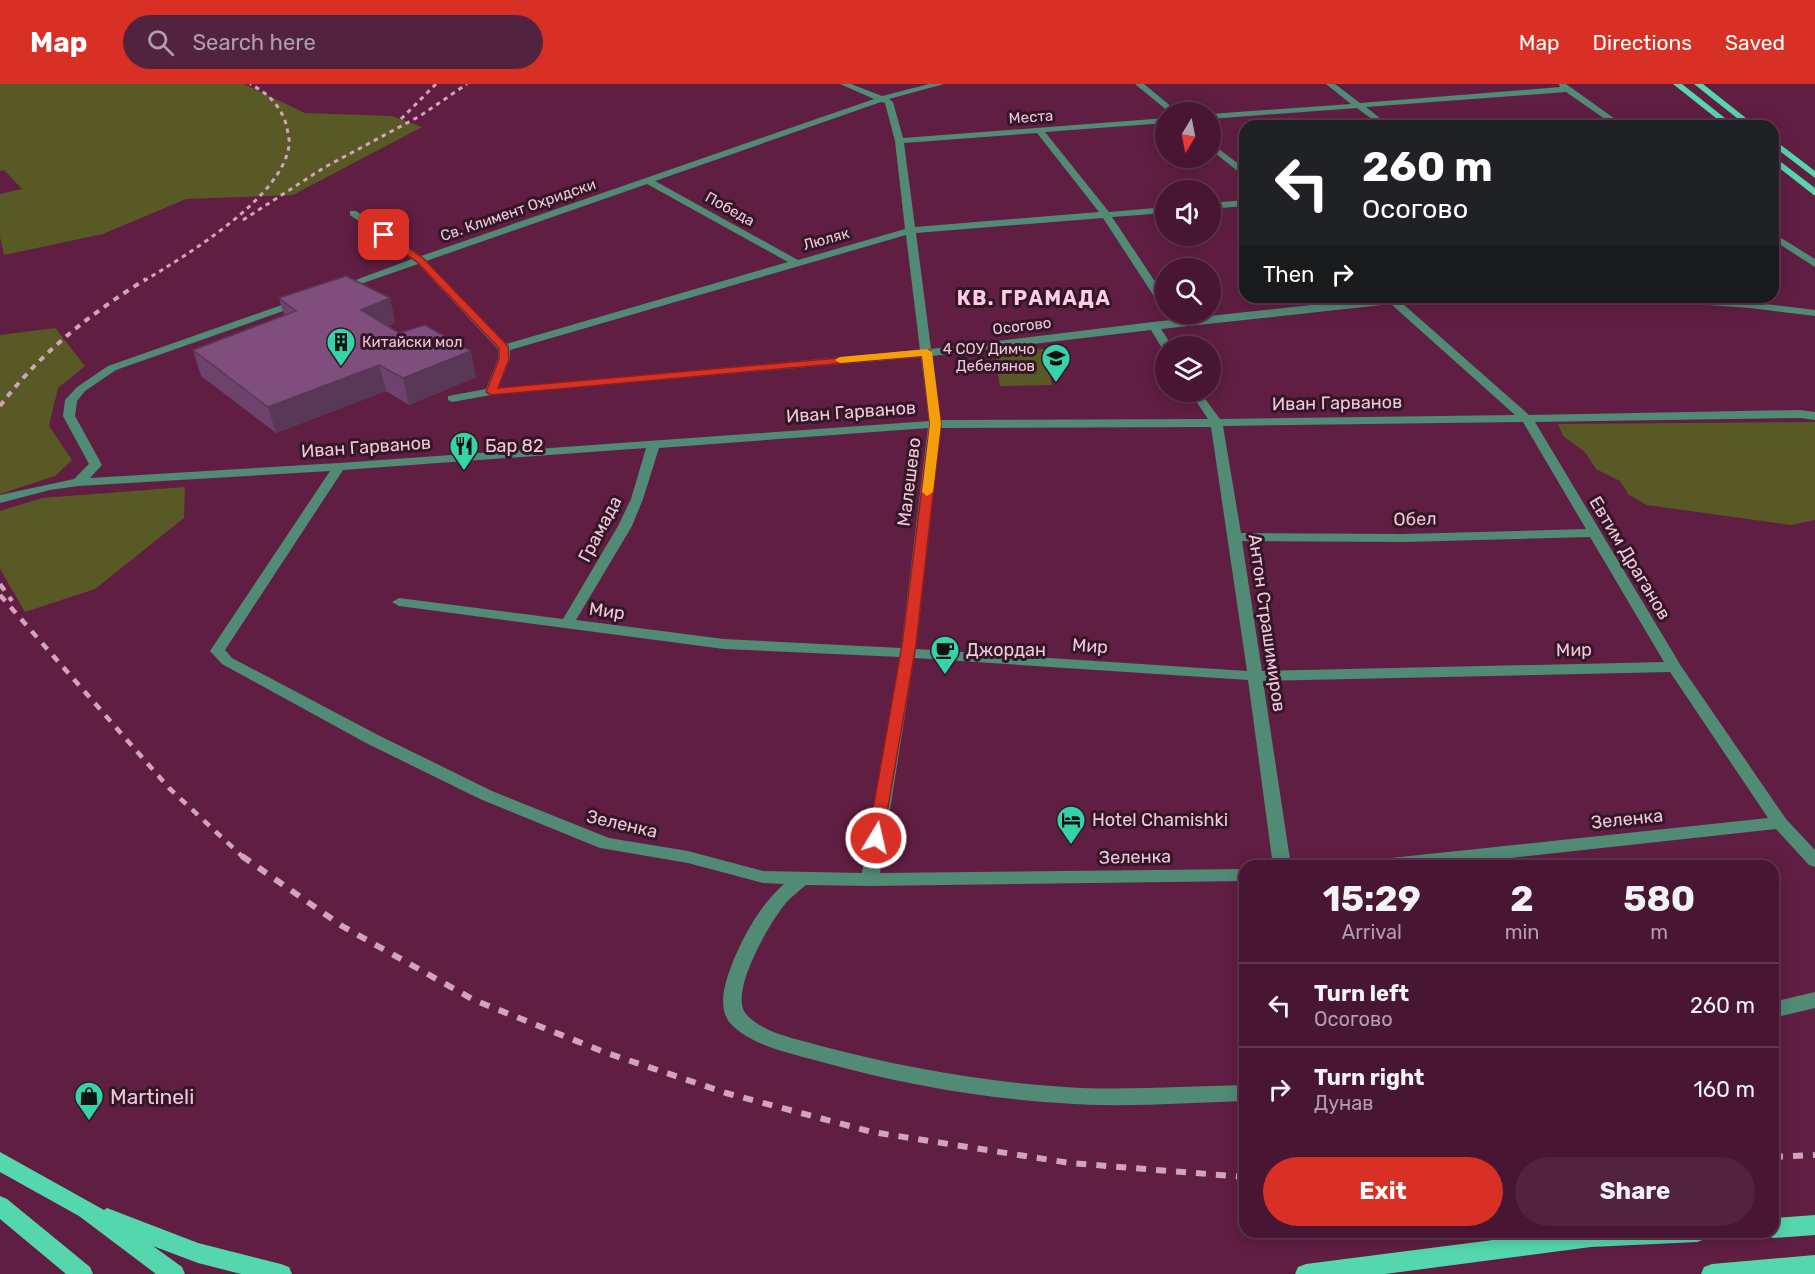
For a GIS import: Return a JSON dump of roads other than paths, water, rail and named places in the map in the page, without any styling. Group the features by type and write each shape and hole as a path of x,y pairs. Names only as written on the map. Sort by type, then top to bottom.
{"main road":[{"path":"1677,84 1723,120"},
{"path":"1698,84 1744,120"},
{"path":"1779,147 1815,175"},
{"path":"1779,164 1815,193"},
{"path":"0,1161 86,1209 174,1274"},
{"path":"0,1206 82,1274"},
{"path":"86,1209 198,1253 281,1274"},
{"path":"1779,1227 1815,1225"},
{"path":"1305,1274 1583,1238"},
{"path":"1712,1274 1815,1265"}],"street":[{"path":"844,84 885,99"},
{"name":"Св. Климент Охридски","path":"333,290 885,99 940,84"},
{"path":"1139,84 1162,102"},
{"path":"1330,84 1378,120"},
{"path":"1221,116 1565,86 1613,120"},
{"name":"Малешево","path":"870,880 908,653 935,424 899,141 889,102 885,99"},
{"name":"Места","path":"899,141 1155,121"},
{"path":"1039,130 1107,216 1155,290"},
{"path":"1221,153 1239,169"},
{"name":"Победа","path":"649,181 797,263"},
{"path":"1221,205 1239,204"},
{"name":"Люляк","path":"504,348 911,230 1155,211"},
{"path":"352,213 420,260 504,348 504,359 491,392"},
{"path":"1779,240 1815,264"},
{"path":"78,482 96,465 69,416 69,407 71,400 93,379 130,360 311,298"},
{"name":"Осогово","path":"1221,314 1345,303"},
{"name":"Евтим Драганов","path":"1396,303 1527,418 1674,667 1780,823 1815,861"},
{"path":"1734,303 1815,313"},
{"name":"Осогово","path":"452,398 491,392 927,352 1156,324"},
{"path":"1153,325 1160,336"},
{"name":"Антон Страшимиров","path":"1202,402 1216,423 1235,537 1281,860"},
{"name":"Иван Гарванов","path":"0,499 50,486 78,482 339,467 935,424 1216,423 1800,414 1815,416"},
{"name":"Грамада","path":"566,625 625,526 637,499 654,444"},
{"name":"Зеленка","path":"339,467 217,651 227,661 486,795 588,838 688,857 763,877 870,880 1239,875"},
{"name":"Обел","path":"1235,537 1404,538 1595,533"},
{"name":"Мир","path":"399,602 724,644 908,653 1254,676 1674,667"},
{"name":"Зеленка","path":"1429,860 1780,823"},
{"path":"803,878 781,897 758,931 741,965 732,995 732,1009 738,1020 767,1039 822,1055 936,1079 1059,1095 1239,1093"},
{"path":"1779,1009 1815,1000"}],"railway":[{"path":"144,281 229,224 269,186 282,166 289,144 285,121 274,102 250,84"},
{"path":"401,119 436,84"},
{"path":"243,220 325,167 420,116 467,84"},
{"path":"0,406 32,369 67,336 105,306 146,279"},
{"path":"0,584 12,601"},
{"path":"0,595 169,788 244,858"},
{"path":"242,856 342,926 474,1000 604,1052 726,1093 872,1132 1070,1163 1239,1177"},
{"path":"1779,1157 1815,1155"}],"place":[{"name":"Китайски мол","path":"341,368"},
{"name":"4 СОУ Димчо Дебелянов","path":"1056,384"},
{"name":"Бар 82","path":"464,472"},
{"name":"Джордан","path":"945,676"},
{"name":"Hotel Chamishki","path":"1071,846"},
{"name":"Martineli","path":"89,1122"}],"district":[{"name":"КВ. ГРАМАДА","path":"1034,298"}]}
